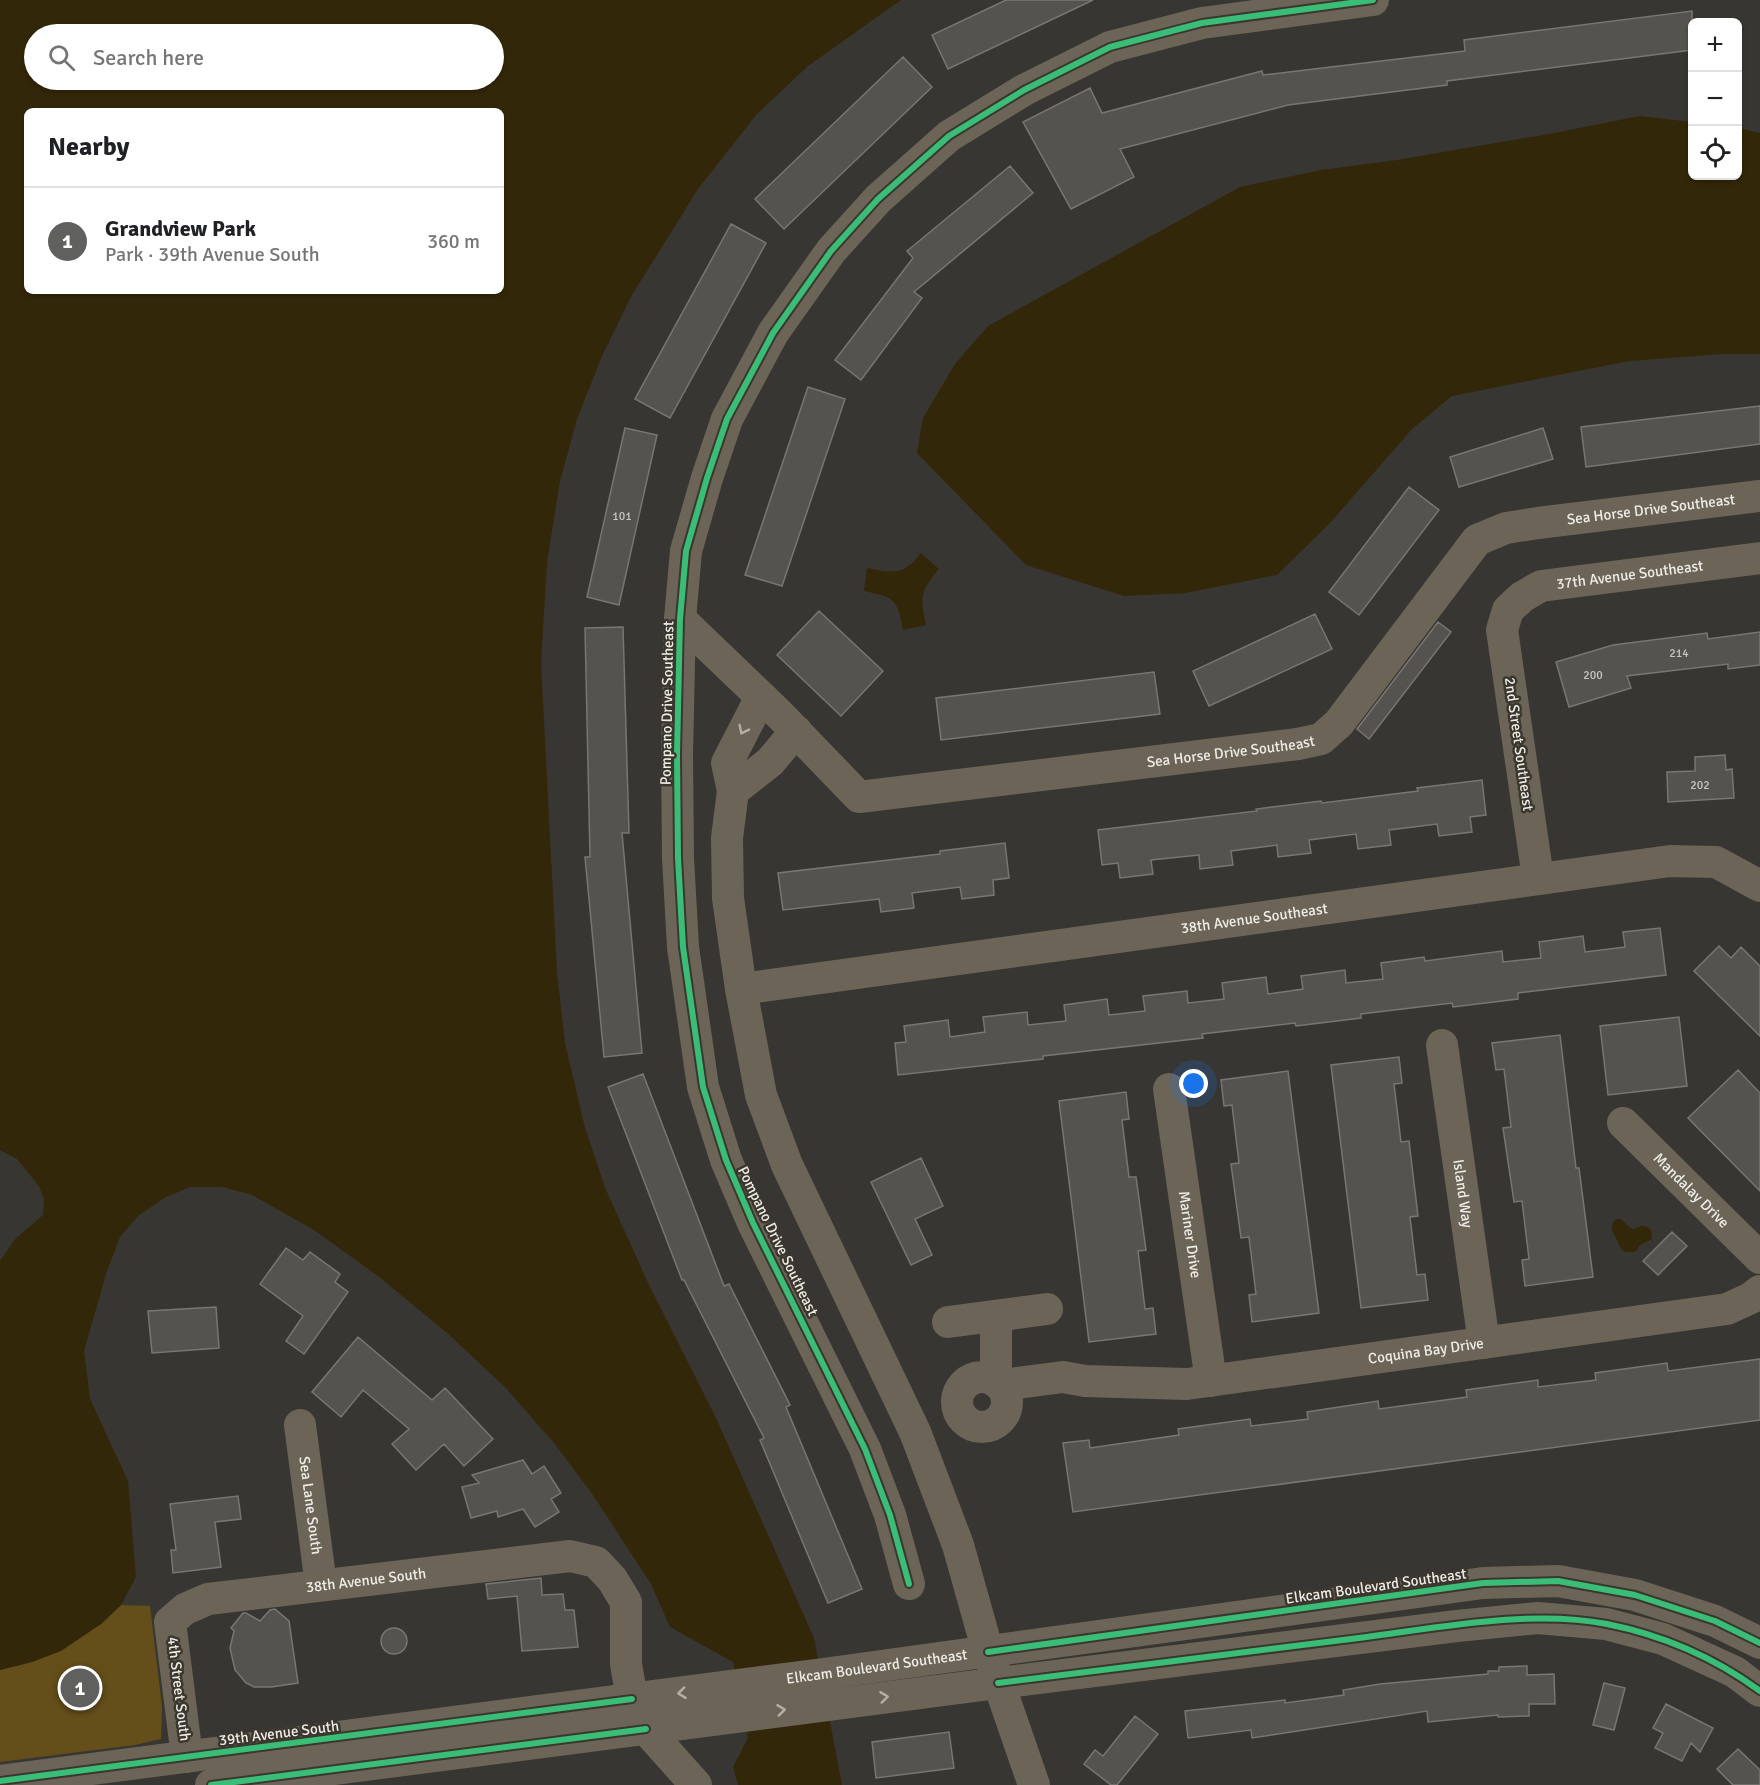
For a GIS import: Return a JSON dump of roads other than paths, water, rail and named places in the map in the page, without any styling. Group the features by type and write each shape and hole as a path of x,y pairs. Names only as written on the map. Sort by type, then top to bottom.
{"street":[{"name":"Pompano Drive Southeast","path":"909,1584 890,1515 865,1449 753,1223 726,1160 704,1087 683,947 678,858 680,619 686,551 707,478 727,419 773,333 831,251 887,191 949,136 1024,90 1110,47 1202,23 1373,0"},
{"name":"Sea Horse Drive Southeast","path":"779,714 859,797 1286,746 1321,739 1339,723 1477,540 1506,528 1538,523 1760,496"},
{"name":"37th Avenue Southeast","path":"1508,610 1522,597 1541,586 1760,558"},
{"name":"2nd Street Southeast","path":"1508,610 1502,630 1538,878"},
{"name":"Pompano Drive Southeast","path":"680,619 779,714"},
{"path":"779,714 727,763 733,791 727,838 728,898 741,989 761,1095 787,1165 915,1432 958,1545 988,1652 1034,1785"},
{"path":"733,791 770,762 779,714"},
{"name":"38th Avenue Southeast","path":"741,989 1670,861 1716,862 1760,886"},
{"name":"Island Way","path":"1442,1045 1484,1343"},
{"name":"Mariner Drive","path":"1169,1089 1211,1381"},
{"name":"Mandalay Drive","path":"1623,1123 1760,1258"},
{"name":"Coquina Bay Drive","path":"1001,1391 1058,1399 1085,1381 1187,1384 1211,1381 1727,1309 1751,1298 1760,1291"},
{"path":"948,1322 1047,1309"},
{"path":"915,1432 958,1412 974,1426 988,1426 1000,1419 1001,1391 996,1316"},
{"name":"Sea Lane South","path":"300,1425 321,1585"},
{"name":"38th Avenue South","path":"170,1622 185,1609 208,1599 570,1556 596,1562 612,1579 626,1602 626,1664 632,1699"},
{"name":"Elkcam Boulevard Southeast","path":"735,1701 823,1674 1483,1583 1558,1581 1635,1595 1715,1621 1760,1643"},
{"path":"1663,1639 1674,1608"},
{"path":"1275,1612 1281,1648"},
{"name":"Elkcam Boulevard Southeast","path":"735,1701 826,1705 1457,1626 1538,1618 1606,1624 1663,1639 1735,1672 1760,1691"},
{"name":"4th Street South","path":"168,1767 170,1622"},
{"path":"632,1699 646,1729 696,1785"},
{"name":"39th Avenue South","path":"0,1781 168,1767 379,1733 632,1699 735,1701"},
{"path":"211,1785 400,1773 646,1729 735,1701"},
{"path":"379,1733 400,1773"}],"place":[{"name":"Grandview Park","path":"80,1688"}]}
